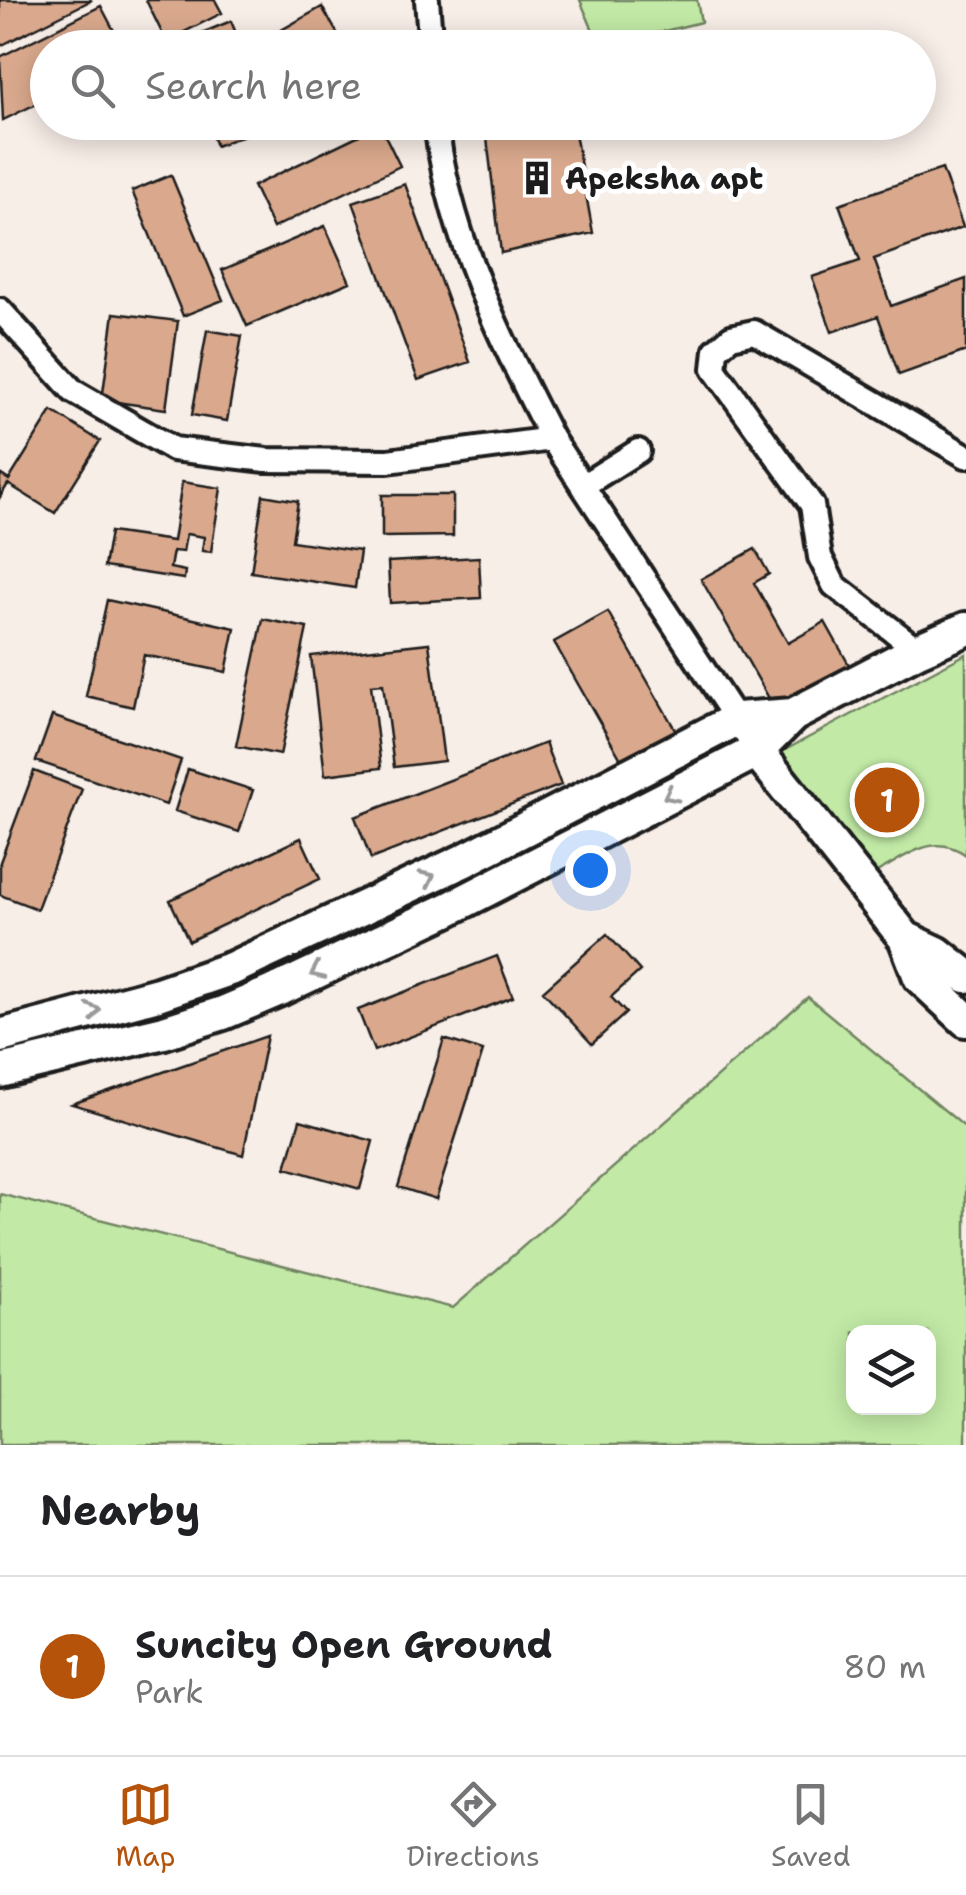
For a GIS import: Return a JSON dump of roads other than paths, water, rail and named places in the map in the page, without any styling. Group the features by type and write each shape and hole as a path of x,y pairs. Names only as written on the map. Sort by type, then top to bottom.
{"street":[{"path":"428,0 429,30"},
{"path":"439,140 448,196 495,319 552,439 757,751 896,925 920,977 966,1020"},
{"path":"0,310 74,391 173,449 266,460 388,461 552,439"},
{"path":"918,650 834,584 820,557 812,505 714,369 716,350 731,337 754,332 966,456"},
{"path":"584,486 638,451"},
{"path":"0,1070 164,1032 223,1013 373,945 757,751 793,715 966,629"},
{"path":"0,1036 158,994 232,968 357,912 737,718 793,715"},
{"path":"357,912 373,945"},
{"path":"896,925 966,976"}],"place":[{"name":"Apeksha apt","path":"537,178"},
{"name":"Suncity Open Ground","path":"887,800"}]}
